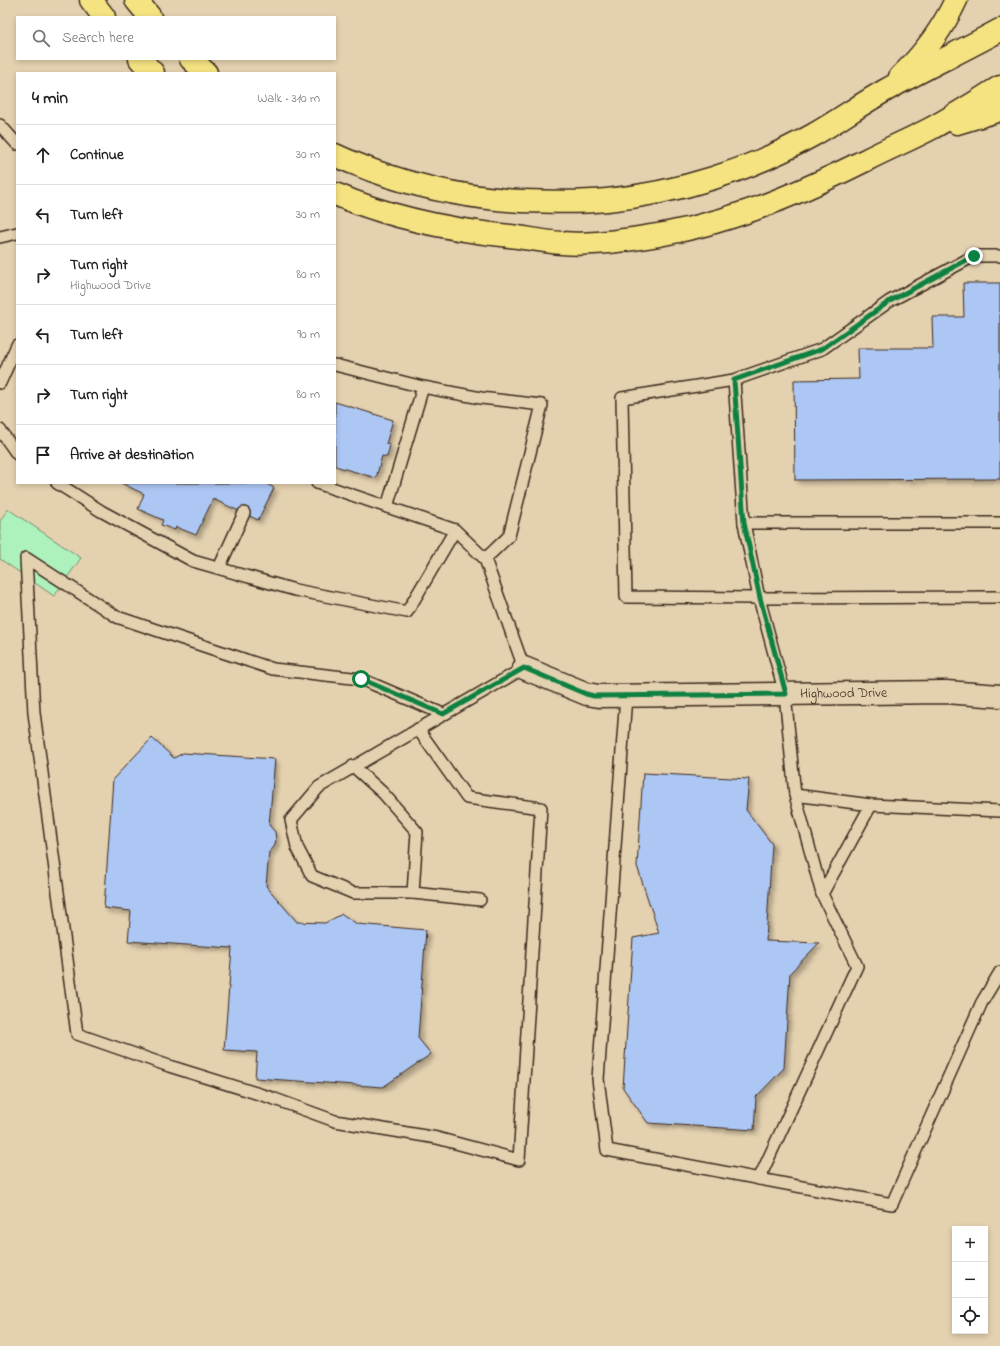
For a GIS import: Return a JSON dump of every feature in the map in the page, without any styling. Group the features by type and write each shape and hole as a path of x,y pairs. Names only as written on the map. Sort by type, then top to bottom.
{"highway":[{"path":"91,0 103,16"},
{"path":"136,0 149,16"},
{"path":"886,90 906,72 920,55 943,24 956,0"},
{"path":"336,155 407,183 430,189 497,200 570,202 613,200 644,196 684,186 748,165 812,136 886,90 1000,30"},
{"path":"141,60 152,72"},
{"path":"192,60 205,72"},
{"path":"336,194 362,205 420,222 451,228 562,243 613,242 673,233 745,213 813,186 930,128 1000,87"},
{"path":"930,128 959,122 1000,110"}],"street":[{"name":"Highwood Drive","path":"524,668 590,695 626,696 946,692 1000,696"}],"lane":[{"path":"0,125 16,143"},
{"path":"0,237 16,233"},
{"path":"1000,256 974,256 890,301 822,349 734,380 622,398 626,597 1000,597"},
{"path":"0,383 16,347"},
{"path":"336,365 423,388 481,398 542,405 509,536 485,558"},
{"path":"734,380 744,523 760,598 786,694 795,795 822,894 857,966 759,1179"},
{"path":"387,507 423,388"},
{"path":"0,430 16,453"},
{"path":"59,484 101,511 193,560 295,590 408,612 455,530"},
{"path":"320,484 455,530 485,558 524,668 319,787 292,820 297,847 312,876 353,893 413,893 480,900"},
{"path":"220,568 244,513"},
{"path":"744,523 1000,523"},
{"path":"418,729 467,798 541,808 520,1160 437,1138 335,1121 272,1098 169,1066 77,1034 34,713 26,558 117,617 273,669 361,679 443,714"},
{"path":"626,696 598,1079 607,1150 892,1204 982,1002 1000,972"},
{"path":"353,766 383,793 417,832 413,893"},
{"path":"795,795 871,806 1000,811"},
{"path":"822,894 871,806"}],"green space":[{"path":"8,509 81,558 54,596 0,559 0,521"}],"building":[{"path":"963,283 1000,283 1000,479 795,480 794,380 859,379 858,348 933,348 932,317 964,317"},
{"path":"336,402 393,420 386,444 390,445 387,457 382,456 376,478 336,466"},
{"path":"123,484 267,484 274,488 258,520 213,499 196,535 176,527 175,530 161,525 163,520 138,509 144,494"},
{"path":"152,738 174,758 183,753 275,759 269,825 275,832 276,840 274,847 269,852 266,886 297,922 325,923 342,914 357,924 426,930 418,1038 431,1054 383,1087 255,1078 257,1052 224,1050 232,948 128,941 131,911 104,908 113,779"},
{"path":"643,773 749,779 746,810 772,844 766,941 819,943 790,973 784,1068 756,1097 754,1130 648,1123 623,1088 633,938 659,933 637,866"}],"route":[{"path":"361,679 443,714 524,668 594,696 786,694 760,598 744,523 734,380 822,349 890,301 974,256"}]}
